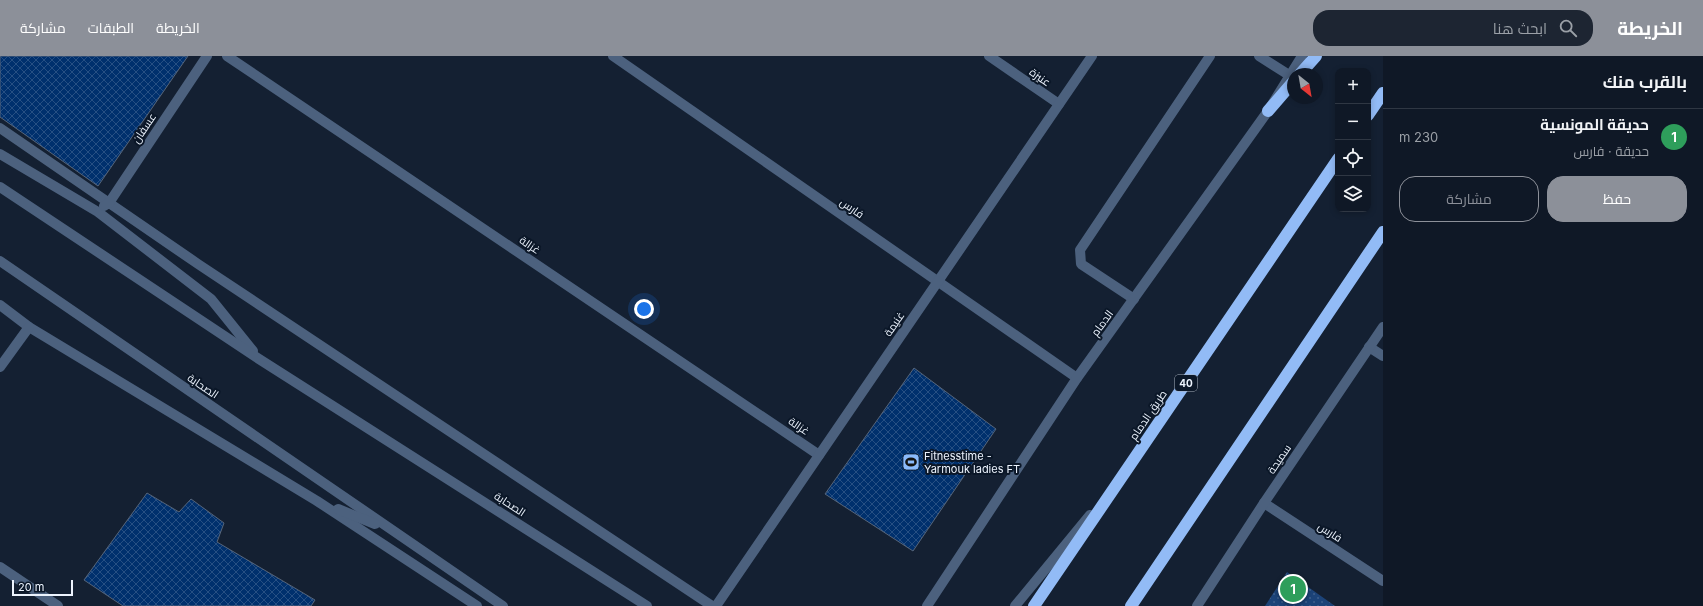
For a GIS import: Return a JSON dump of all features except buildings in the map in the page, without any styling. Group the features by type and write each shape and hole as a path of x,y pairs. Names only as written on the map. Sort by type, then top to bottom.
{"highway":[{"path":"1303,68 1316,56"},
{"path":"1268,111 1287,86"},
{"path":"1371,111 1383,93"},
{"name":"طريق الدمام","path":"1034,606 1335,163"},
{"path":"1131,606 1383,232"}],"street":[{"name":"عسفان","path":"98,212 109,203 207,56"},
{"name":"غزالة","path":"227,56 819,455"},
{"name":"فارس","path":"613,56 937,282 1078,378"},
{"name":"عنيزة","path":"989,56 1058,104"},
{"name":"غنيمة","path":"716,606 1092,56"},
{"path":"1134,299 1081,264 1080,250 1210,56"},
{"path":"1259,56 1287,73"},
{"path":"1297,68 1302,56"},
{"name":"الدمام","path":"927,606 1078,378 1268,111"},
{"path":"0,128 205,269 712,606"},
{"name":"الصحابة","path":"0,154 98,212 210,299 259,358"},
{"name":"الصحابة","path":"0,187 259,358 647,606"},
{"name":"الصحابة","path":"0,261 503,606"},
{"name":"الصحابة","path":"0,305 29,327 318,501 477,606"},
{"path":"0,367 29,327"},
{"name":"سميحة","path":"1197,606 1264,503 1383,328"},
{"path":"1369,348 1383,356"},
{"path":"1015,606 1126,472"},
{"name":"الصحابة","path":"318,501 392,530"},
{"name":"فارس","path":"1264,503 1383,581"},
{"path":"0,567 58,606"}],"shaded area":[{"path":"1287,572 1335,606 1265,606"}],"place":[{"name":"Fitnesstime - Yarmouk ladies FT","path":"911,462"},
{"name":"حديقة المونسية","path":"1293,589"}]}
